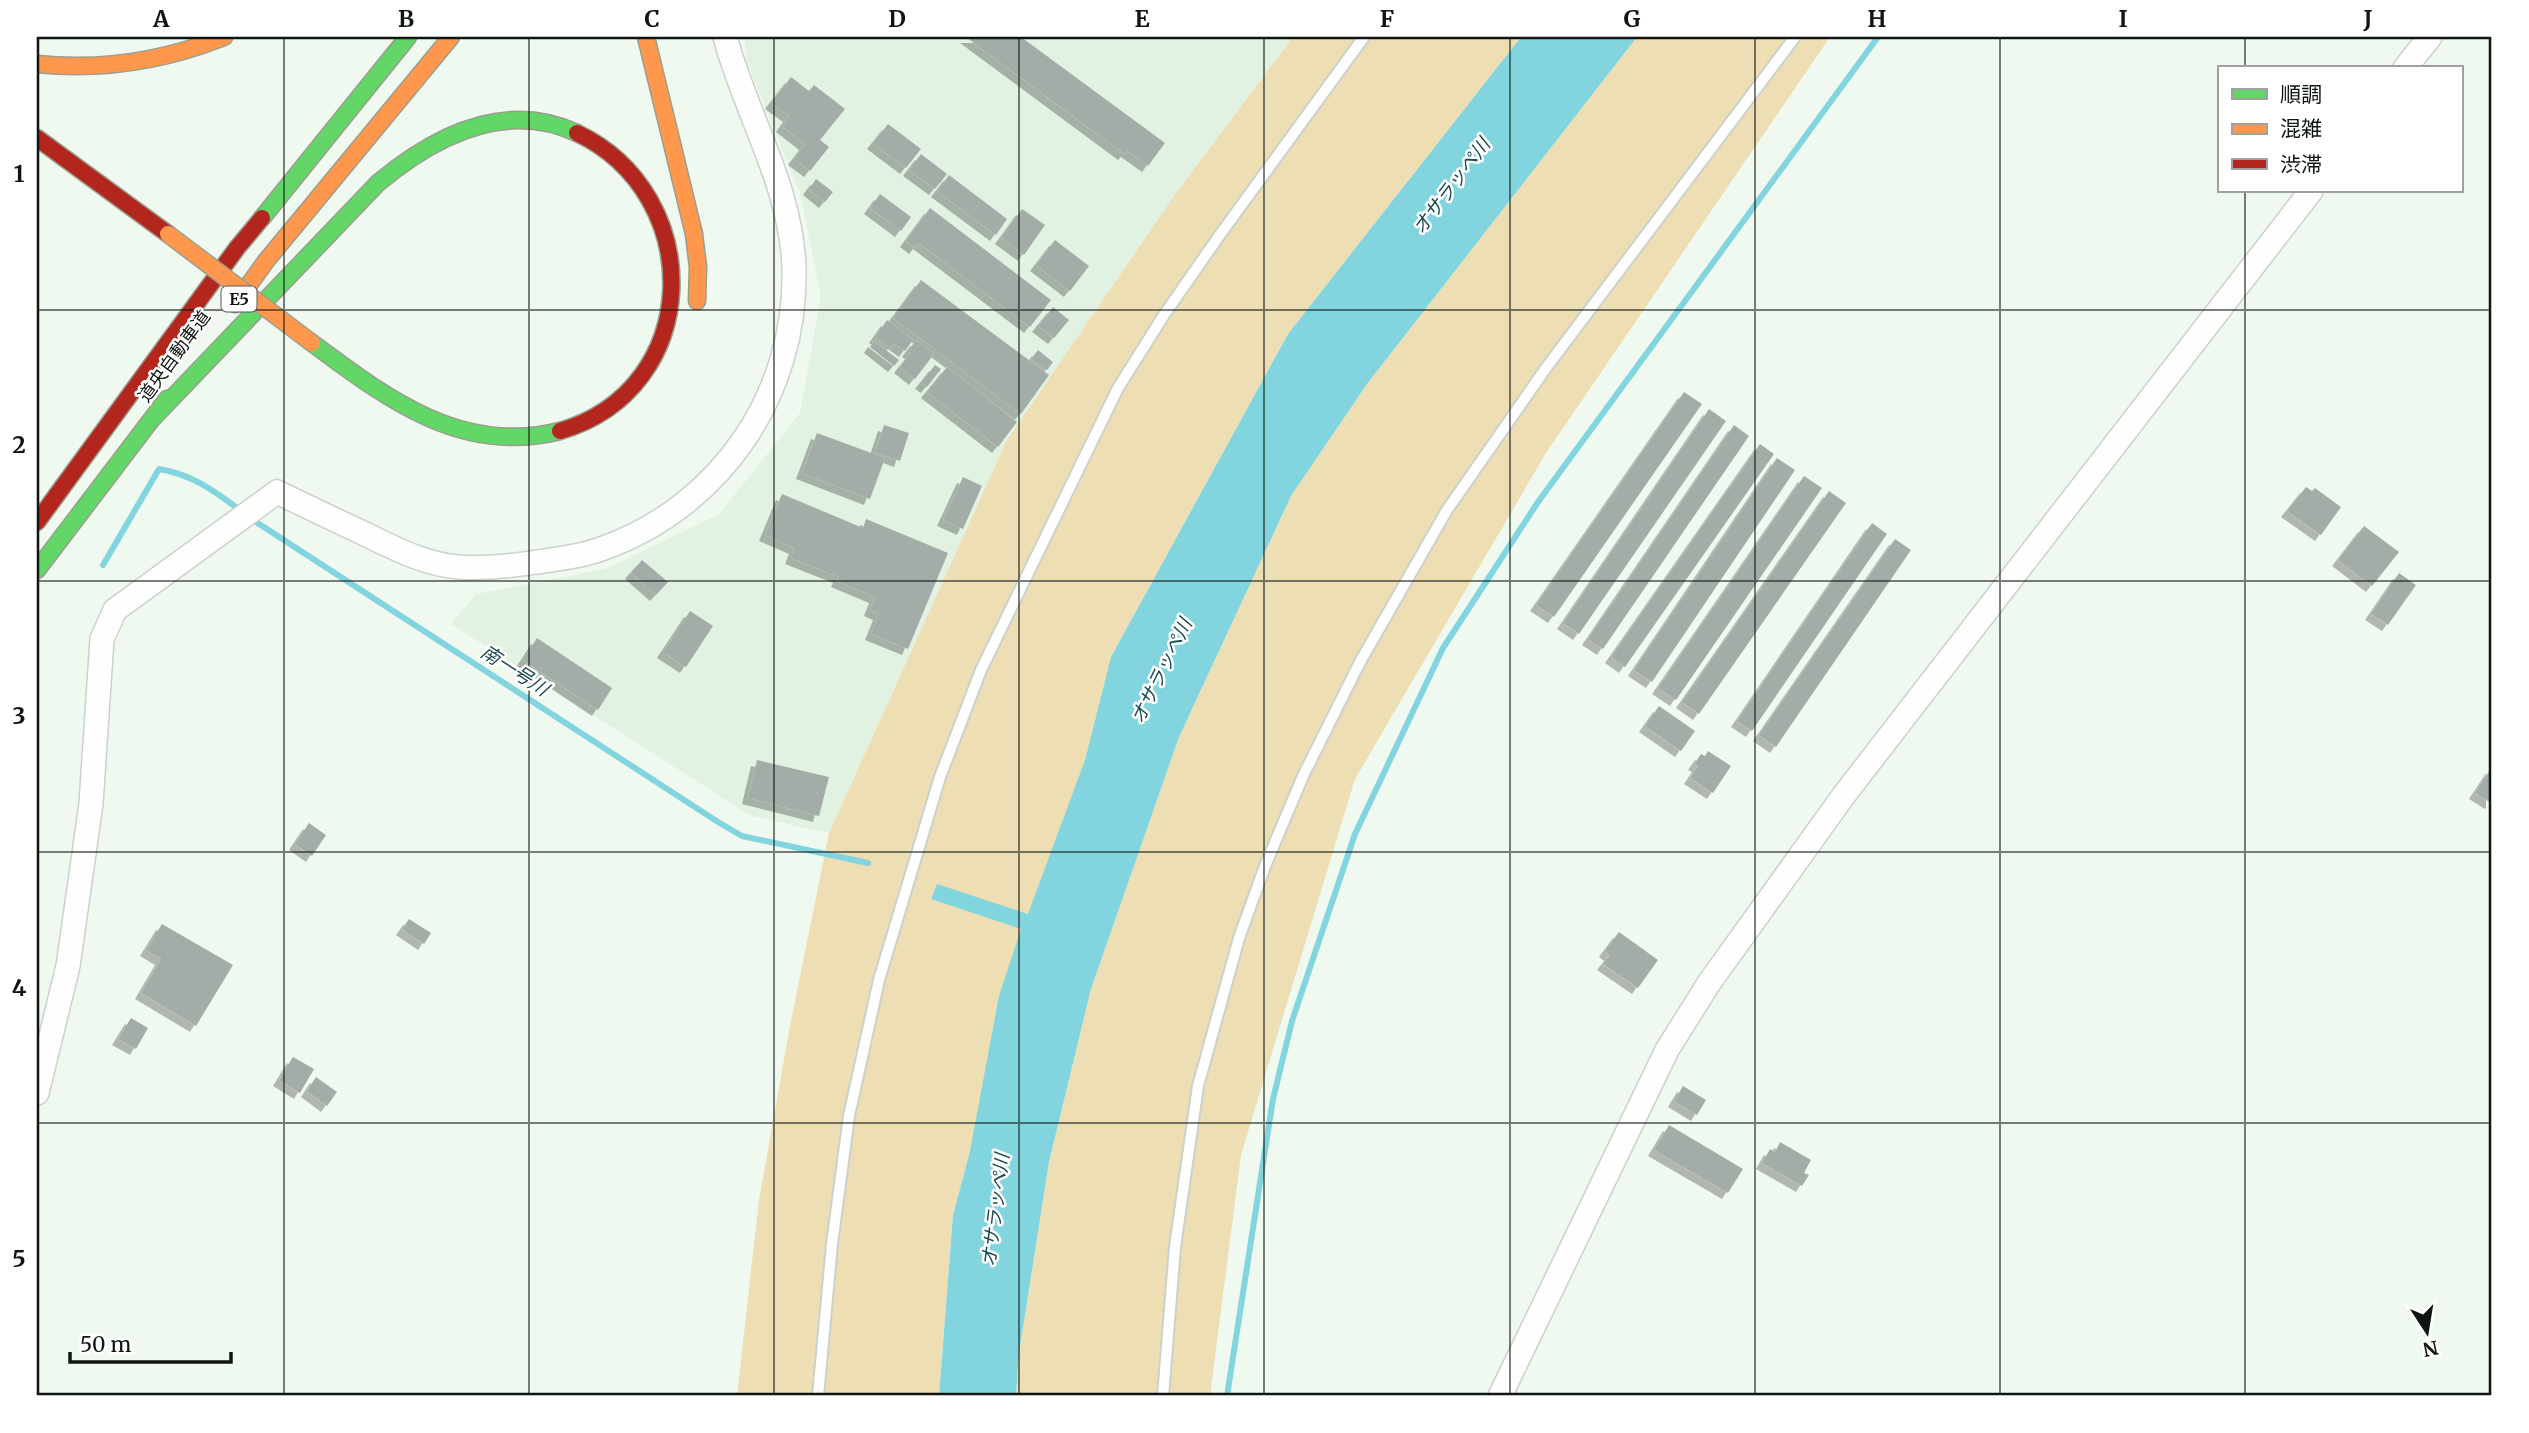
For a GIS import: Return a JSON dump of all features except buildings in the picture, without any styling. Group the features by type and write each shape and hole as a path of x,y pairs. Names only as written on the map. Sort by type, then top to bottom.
{"highway":[{"path":"37,64 76,68 131,64 169,57 224,37"},
{"name":"道央自動車道","path":"37,522 237,248 408,37"},
{"name":"道央自動車道","path":"37,570 153,418 266,261 451,37"},
{"path":"646,37 696,246 699,275 695,315"},
{"path":"37,138 168,234 312,343 386,396 423,417 472,435 494,439 542,436 581,425 623,395 649,365 667,325 673,285 669,248 664,231 649,198 626,167 602,147 575,132 541,122 519,121 461,130 410,156 378,183 153,418"},
{"path":"200,282 265,333"}],"street":[{"path":"37,1093 68,966 91,804 102,639 115,610 277,492 398,550 428,561 458,567 485,567 552,560 604,548 657,522 685,504 708,484 744,442 771,396 789,337 794,294 793,250 785,205 725,37"},
{"path":"2407,66 2430,37"},
{"path":"1500,1396 1667,1050 1709,983 1844,795 2310,192"}],"lane":[{"path":"818,1396 832,1244 849,1116 876,994 940,777 981,670 1118,388 1164,314 1364,37"},
{"path":"1163,1396 1175,1247 1198,1086 1239,939 1265,866 1303,776 1360,662 1447,510 1546,368 1795,37"}],"shaded area":[{"path":"744,37 1293,37 1174,196 1007,440 829,833 751,816 451,624 476,594 606,569 719,514 800,413 821,296 800,193 747,62"},
{"path":"1293,37 1521,37 1288,334 1111,657 1085,760 953,1215 939,1396 737,1396 759,1200 790,1026 829,833 1007,440 1174,196"},
{"path":"1637,37 1830,37 1546,453 1355,779 1241,1155 1210,1396 1016,1396 1019,1353 1049,1162 1091,989 1179,737 1291,496 1367,384"}],"water":[{"name":"オサラッペ川","path":"1521,37 1637,37 1367,384 1291,496 1179,737 1091,989 1049,1162 1019,1353 1016,1396 939,1396 953,1215 970,1151 999,996 1021,929 931,899 937,884 1028,914 1085,760 1111,657 1288,334"}],"waterway":[{"path":"1227,1396 1273,1099 1292,1021 1355,834 1443,648 1538,502 1878,37"},
{"path":"103,565 159,469 202,484 241,511"},
{"name":"南一号川","path":"250,518 742,836 868,863"}],"traffic: fast":[{"path":"262,218 408,37"},
{"path":"153,418 378,183 399,166 446,138 496,122 523,120 550,124 577,133"},
{"path":"312,343 397,402 458,429 490,436 524,437 560,431"},
{"path":"37,570 167,399"}],"traffic: slow":[{"path":"37,64 85,66 132,62 178,52 224,37"},
{"path":"235,304 266,261 451,37"},
{"path":"646,37 694,234 698,267 697,301"},
{"path":"168,234 312,343"}],"traffic: jam":[{"path":"560,431 607,409 642,375 663,335 671,290 667,243 649,200 620,162 577,133"},
{"path":"37,138 168,234"},
{"path":"37,522 237,248 262,218"}]}
